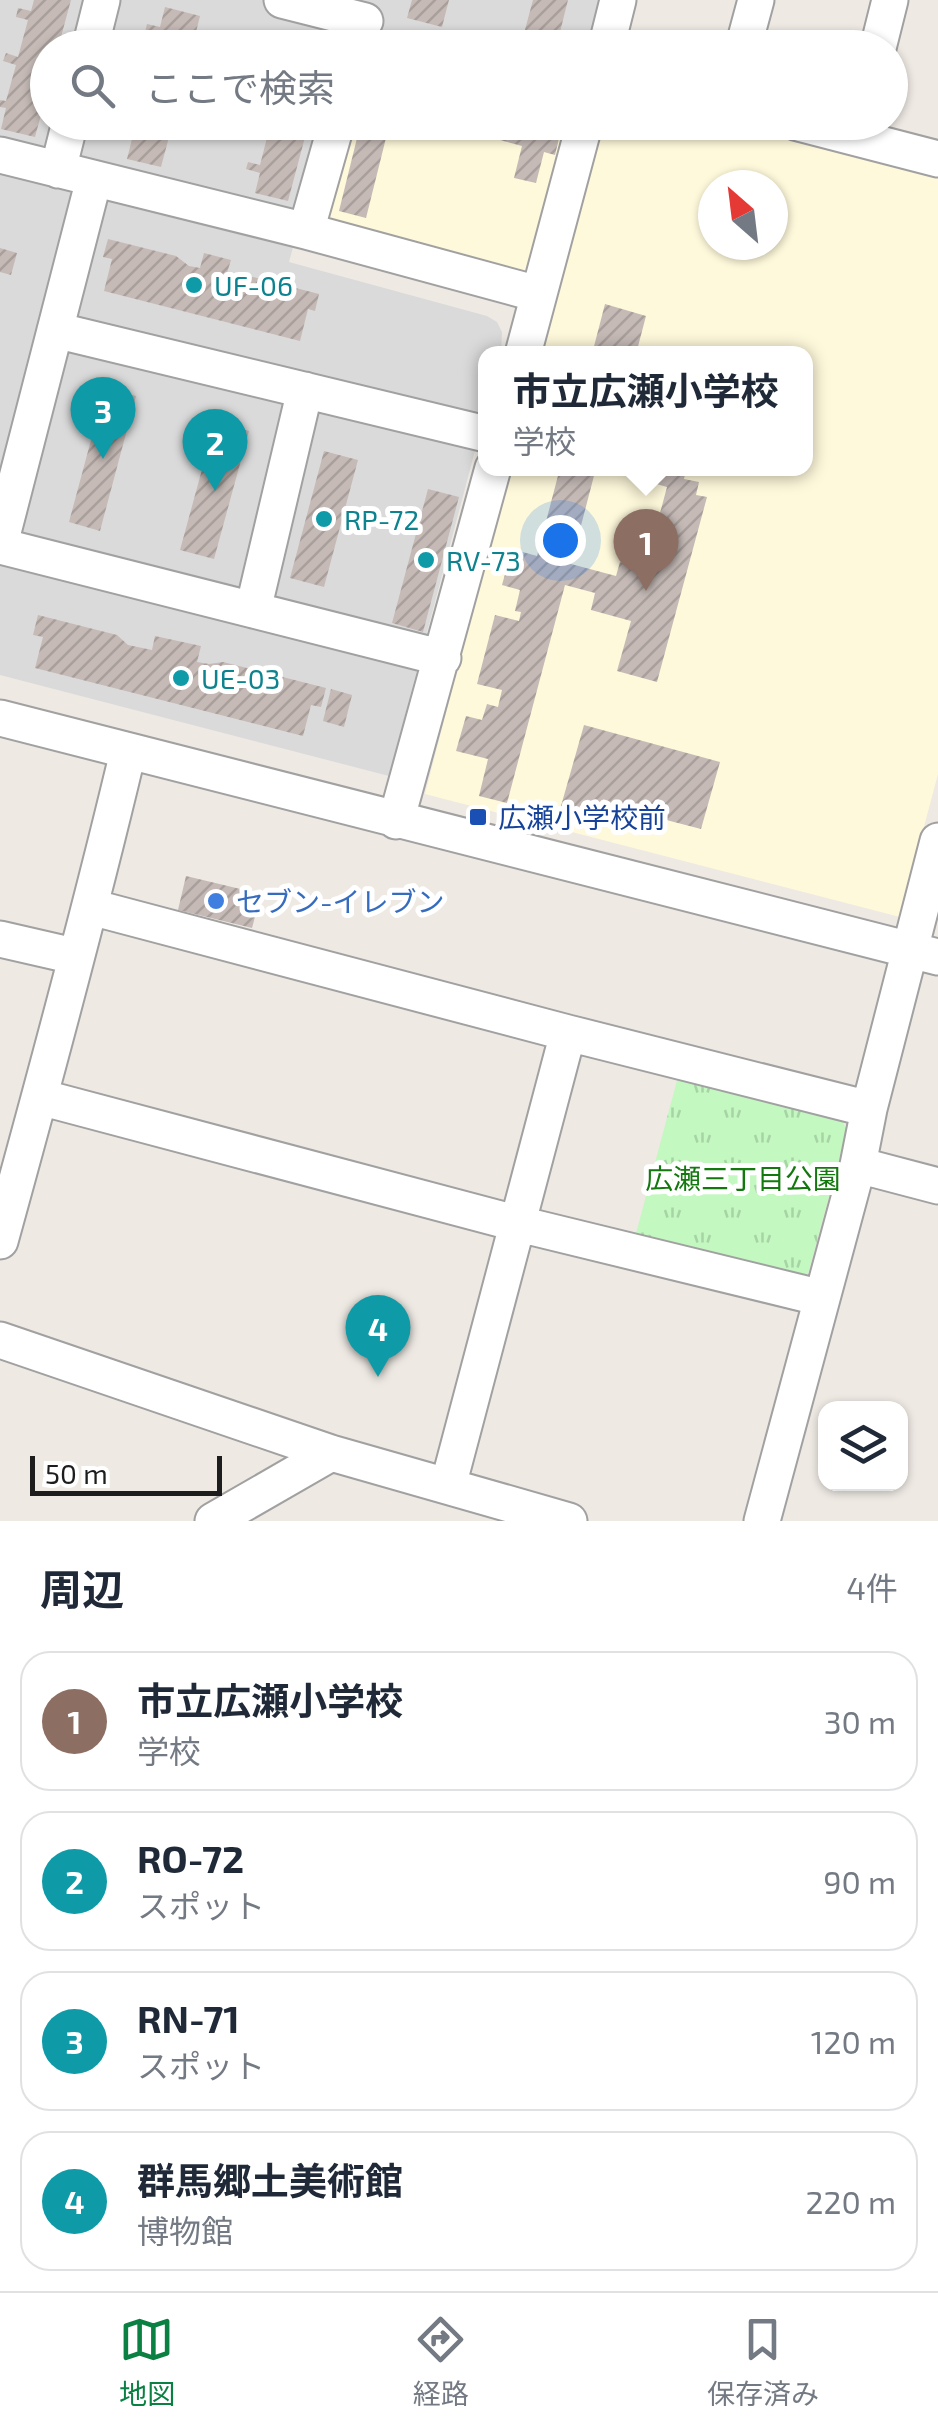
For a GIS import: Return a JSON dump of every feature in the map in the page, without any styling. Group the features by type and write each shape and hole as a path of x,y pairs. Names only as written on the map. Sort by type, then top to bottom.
{"street":[{"path":"94,30 102,0"},
{"path":"282,0 365,23"},
{"path":"610,30 618,0"},
{"path":"748,30 756,0"},
{"path":"882,30 890,0"},
{"path":"58,170 66,140"},
{"path":"306,231 332,140"},
{"path":"525,346 580,140"},
{"path":"881,140 938,160"},
{"path":"0,155 538,294"},
{"path":"94,180 0,545 443,658"},
{"path":"55,330 478,432"},
{"path":"253,610 305,390"},
{"path":"396,821 491,476"},
{"path":"0,718 925,954"},
{"path":"0,1241 74,956 91,907 128,752"},
{"path":"762,1521 858,1165 869,1108 925,954 938,841"},
{"path":"91,907 869,1108"},
{"path":"0,939 74,956"},
{"path":"448,1486 568,1033"},
{"path":"40,1097 515,1223 822,1298"},
{"path":"858,1165 938,1186"},
{"path":"0,1340 331,1453 569,1521"},
{"path":"213,1521 331,1453"}],"shaded area":[{"path":"0,0 601,0 593,30 30,30 30,140 322,140 289,262 487,316 497,322 502,332 501,346 478,346 478,439 389,776 0,675"},
{"path":"346,140 569,140 536,266 522,274 338,227 326,216"},
{"path":"593,140 804,140 938,175 938,774 900,917 425,794 507,476 813,476 813,346 540,346"}],"green space":[{"name":"広瀬三丁目公園","path":"679,1073 840,1117 847,1130 808,1274 798,1279 635,1237"}],"building":[{"path":"34,0 71,0 63,30 30,30 30,136 1,129 6,108 0,107 0,100 6,101 16,65 3,61 6,53 18,57 28,20 16,17 18,8 31,11"},
{"path":"412,0 449,0 442,27 407,18"},
{"path":"533,0 568,0 560,30 525,30"},
{"path":"165,7 200,16 196,30 146,30 147,24 160,27"},
{"path":"132,140 168,140 161,167 127,159"},
{"path":"266,140 304,140 288,201 255,193 260,173 246,169 248,162 260,165"},
{"path":"357,140 386,140 366,218 339,211"},
{"path":"500,140 559,140 555,155 544,152 536,183 514,178 522,146"},
{"name":"UF-06","path":"108,239 176,256 189,266 200,268 204,253 231,260 226,276 249,276 319,294 315,311 308,309 300,341 104,291 112,259 103,257"},
{"path":"0,248 17,253 11,275 0,272"},
{"path":"605,304 646,316 638,346 594,346"},
{"path":"105,388 136,396 100,531 69,522"},
{"path":"215,422 249,431 214,559 180,550"},
{"name":"RP-72","path":"324,451 358,460 324,587 290,578"},
{"path":"558,476 594,476 571,564 616,576 620,562 645,569 667,487 628,476 685,476 684,479 699,482 696,495 707,497 657,682 617,671 631,621 591,610 595,593 565,585 507,803 479,796 488,759 456,751 466,716 482,720 487,704 498,707 502,690 477,684 495,615 519,621 521,612 515,611 520,590 502,585 512,549 537,556"},
{"name":"RV-73","path":"428,489 459,497 423,632 392,623"},
{"name":"UE-03","path":"38,615 117,635 128,645 152,650 155,636 201,646 197,662 223,662 326,688 321,707 311,705 303,736 35,668 43,637 33,635"},
{"path":"331,689 352,695 344,727 323,721"},
{"path":"584,725 720,762 701,829 624,809 620,823 561,806"},
{"path":"186,876 261,894 252,928 178,910"}],"place":[{"name":"UF-06","path":"194,285"},
{"name":"RN-71","path":"103,459"},
{"name":"RO-72","path":"215,491"},
{"name":"RP-72","path":"324,519"},
{"name":"RV-73","path":"426,560"},
{"name":"市立広瀬小学校","path":"646,591"},
{"name":"UE-03","path":"181,678"},
{"name":"広瀬小学校前","path":"478,817"},
{"name":"セブン-イレブン","path":"216,901"},
{"name":"群馬郷土美術館","path":"378,1377"}]}
